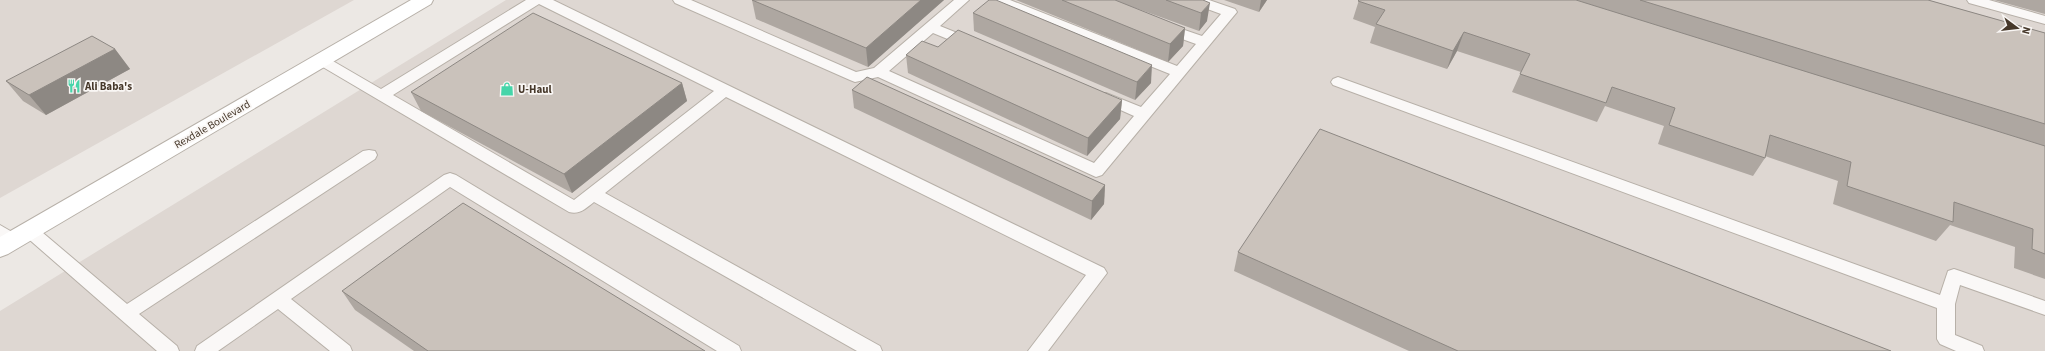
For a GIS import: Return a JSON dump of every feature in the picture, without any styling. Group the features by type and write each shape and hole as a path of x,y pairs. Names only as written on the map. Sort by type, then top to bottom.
{"main road":[{"name":"Rexdale Boulevard","path":"11,238 424,0"}],"lane":[{"path":"382,95 535,0"},
{"path":"542,0 1098,273 1037,351"},
{"path":"680,0 855,77 879,72 962,0"},
{"path":"998,0 1179,72"},
{"path":"879,72 1096,171 1230,12 1196,0"},
{"path":"1974,0 2045,20"},
{"path":"1154,24 1204,42"},
{"path":"931,27 983,48"},
{"path":"321,60 575,208 725,90"},
{"path":"1338,82 1946,304"},
{"path":"1085,90 1144,114"},
{"path":"125,314 369,155"},
{"path":"204,351 450,179 732,351"},
{"path":"593,194 873,351"},
{"path":"11,238 125,314 170,351"},
{"path":"1976,351 1946,339 1946,304 1954,276 2045,308"},
{"path":"278,300 343,351"}],"shaded area":[{"path":"0,0 354,0 0,198"},
{"path":"506,0 2045,0 2045,351 0,351 0,311"}],"building":[{"path":"752,0 921,0 866,48"},
{"path":"989,0 996,0 1152,65 1137,82 973,13"},
{"path":"1062,0 1115,0 1185,28 1170,44"},
{"path":"1166,0 1203,0 1210,3 1201,13"},
{"path":"1576,0 2045,146 2045,254 2032,249 2033,229 1954,202 1953,222 1847,186 1851,162 1770,135 1765,158 1669,125 1675,108 1612,87 1606,103 1520,74 1530,54 1464,32 1453,51 1376,24 1385,10 1358,1"},
{"path":"1640,0 1928,0 2045,33 2045,124"},
{"path":"533,13 682,83 564,174 411,92"},
{"path":"958,30 1122,100 1088,138 906,55 922,41 938,47"},
{"path":"92,36 115,49 29,95 6,81"},
{"path":"867,77 1105,185 1092,201 852,90"},
{"path":"1320,129 1891,351 1458,351 1238,252"},
{"path":"463,203 705,351 428,351 342,291"}],"place":[{"name":"Ali Baba's","path":"74,86"},
{"name":"U-Haul","path":"507,89"}]}
